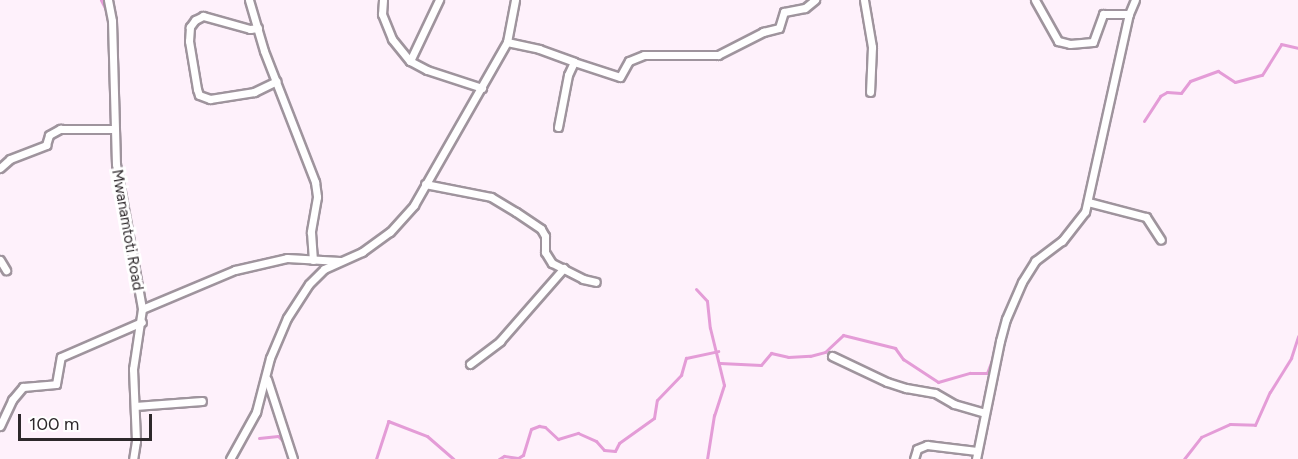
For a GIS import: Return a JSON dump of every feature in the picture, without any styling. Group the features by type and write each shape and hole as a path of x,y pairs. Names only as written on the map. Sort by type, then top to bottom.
{"street":[{"name":"Mwanamtoti Road","path":"108,0 112,21 116,165 142,309 142,322 133,369 134,459"},
{"path":"249,0 315,182 317,197 311,232 314,260"},
{"path":"383,0 382,14 392,39 410,61 427,70 482,88"},
{"path":"410,61 439,0"},
{"path":"230,459 256,412 270,358 282,329 309,284 324,269 362,252 390,232 414,205 507,42 515,0"},
{"path":"507,42 539,49 620,77 629,61 644,55 718,54 763,32 778,28 783,12 805,8 815,0"},
{"path":"864,0 872,47 873,75 870,92"},
{"path":"1035,0 1058,41 1070,44 1093,42 1103,14 1129,14"},
{"path":"976,459 1006,319 1022,282 1035,261 1055,246 1079,222 1088,202 1129,14 1135,0"},
{"path":"258,28 250,29 203,16 195,20 190,27 189,41 197,89 200,95 210,99 254,92 277,81"},
{"path":"558,127 568,75 574,62"},
{"path":"0,168 10,159 46,145 49,135 60,129 114,129"},
{"path":"425,184 490,197 541,229 545,236 547,258 583,279 596,282"},
{"path":"1088,202 1146,217 1161,240"},
{"path":"142,309 235,270 287,258 344,261"},
{"path":"0,260 6,270"},
{"path":"470,364 500,341 564,268"},
{"path":"0,426 12,400 23,387 56,384 61,357 142,322"},
{"path":"832,356 887,382 935,393 954,404 985,412"},
{"path":"266,377 293,459"},
{"path":"135,406 201,401"},
{"path":"914,459 917,449 927,445 977,451"}],"waterway":[{"path":"101,0 108,14"},
{"path":"1144,121 1160,96 1167,92 1181,93 1190,81 1218,71 1235,82 1262,75 1281,44 1298,48"},
{"path":"696,289 707,301 710,328 724,385 714,415 707,459"},
{"path":"720,363 761,365 771,353 788,357 810,356 825,352 843,335 895,348 903,359 938,382 970,373 987,373 993,357"},
{"path":"1184,459 1201,437 1230,424 1255,425 1270,392 1291,358 1298,336"},
{"path":"499,459 504,456 518,458 523,455 531,429 539,426 545,427 558,439 578,433 596,441 604,450 615,451 619,443 654,418 657,400 681,375 686,358 718,351"},
{"path":"376,459 388,421 427,436 453,459"},
{"path":"259,438 278,436 286,444"}]}
